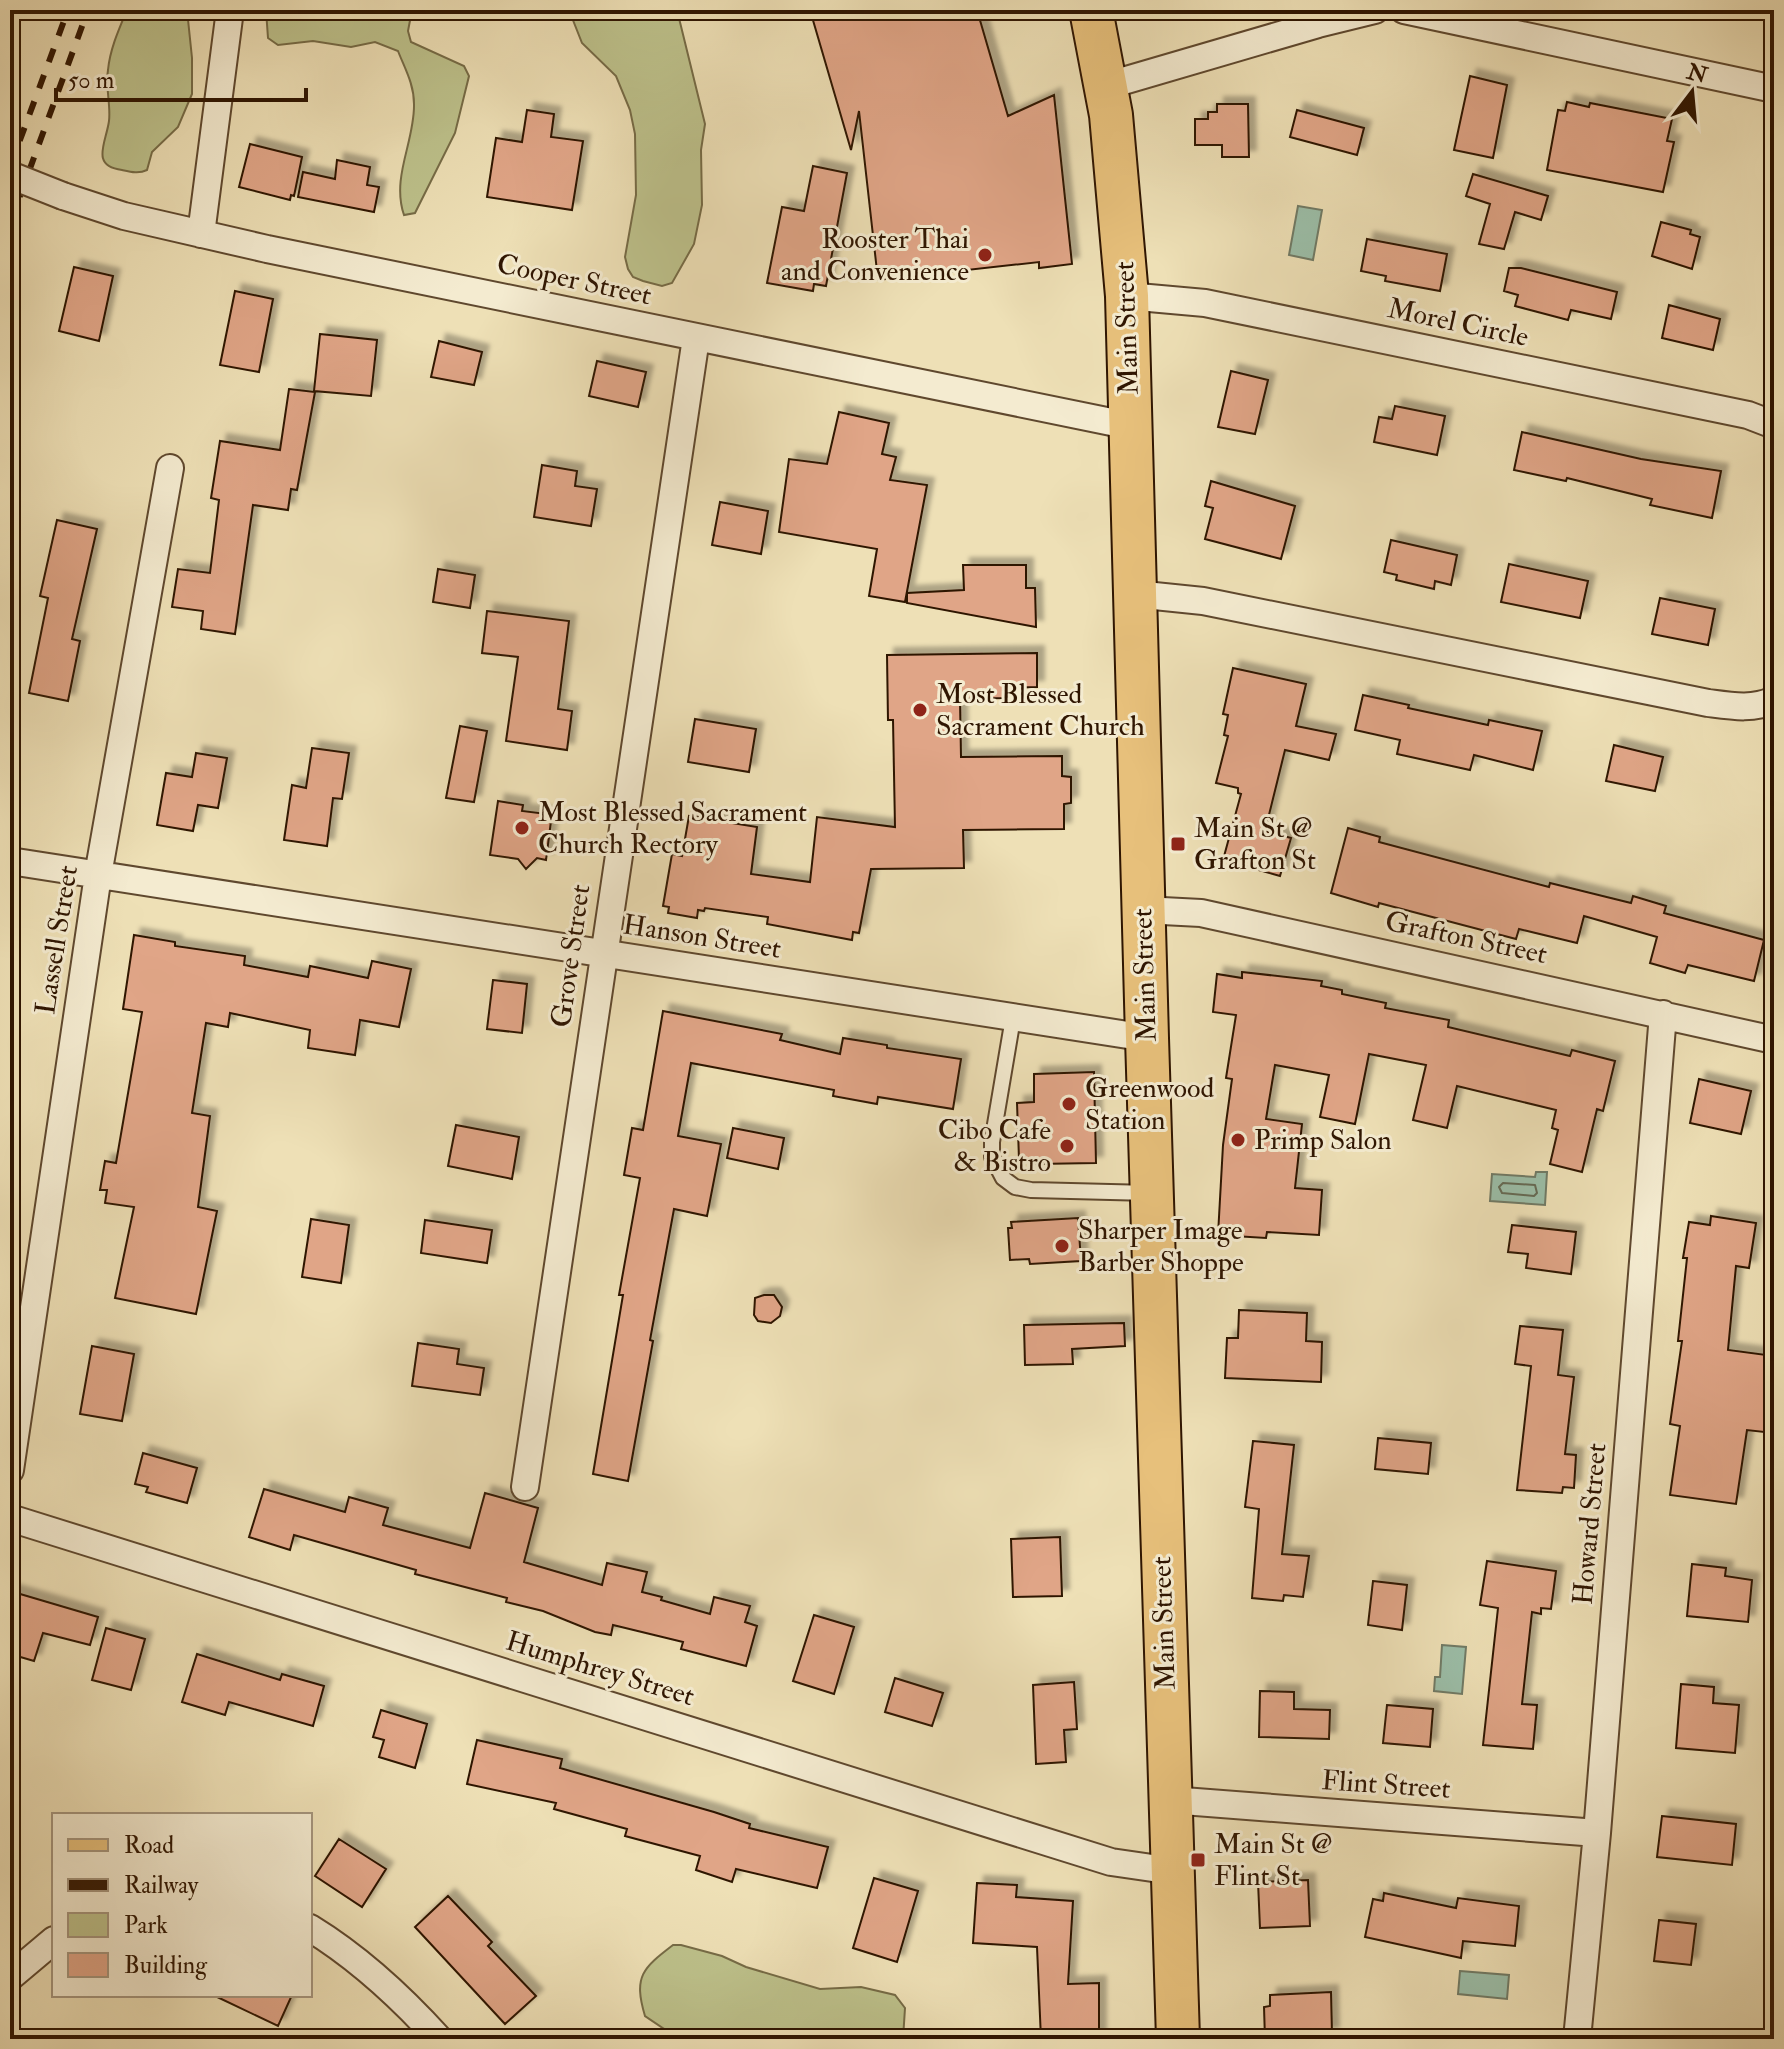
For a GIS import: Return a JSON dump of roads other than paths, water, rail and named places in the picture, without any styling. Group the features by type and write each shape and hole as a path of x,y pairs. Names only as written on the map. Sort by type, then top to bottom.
{"main road":[{"name":"Main Street","path":"1091,10 1106,86 1119,186 1127,296 1178,2039"}],"street":[{"path":"201,234 230,10"},
{"path":"1106,86 1375,10"},
{"path":"1404,10 1774,89"},
{"name":"Cooper Street","path":"10,175 124,216 201,234 1131,426"},
{"name":"Morel Circle","path":"1127,296 1205,303 1748,415 1774,425"},
{"name":"Grove Street","path":"525,1487 696,338"},
{"name":"Lassell Street","path":"10,1470 98,875 170,468"},
{"path":"1135,594 1203,601 1708,703 1744,707 1759,706 1774,700"},
{"name":"Hanson Street","path":"10,861 1147,1038"},
{"name":"Grafton Street","path":"1143,910 1201,913 1774,1040"},
{"name":"Howard Street","path":"1577,2039 1597,1833 1663,1014"},
{"name":"Humphrey Street","path":"10,1518 1111,1862 1173,1871"},
{"name":"Flint Street","path":"1170,1800 1597,1833"},
{"path":"312,1929 336,1944 386,1985 439,2039"},
{"path":"10,1977 52,1942"}],"lane":[{"path":"1013,1018 991,1150 998,1172 1023,1189 1151,1193"}],"water":[{"path":"1298,206 1322,210 1313,260 1289,255"},
{"path":"1536,1172 1547,1172 1545,1205 1490,1201 1492,1174 1535,1177"},
{"path":"1442,1645 1466,1647 1462,1694 1434,1691 1435,1677 1440,1677"},
{"path":"1460,1971 1509,1975 1507,1999 1458,1994"}],"railway":[{"path":"10,167 68,10"},
{"path":"10,223 88,10"}],"place":[{"name":"Rooster Thai and Convenience","path":"985,255"},
{"name":"Most Blessed Sacrament Church","path":"920,710"},
{"name":"Most Blessed Sacrament Church Rectory","path":"522,828"},
{"name":"Main St @ Grafton St","path":"1178,844"},
{"name":"Greenwood Station","path":"1069,1104"},
{"name":"Primp Salon","path":"1238,1140"},
{"name":"Cibo Cafe & Bistro","path":"1067,1146"},
{"name":"Sharper Image Barber Shoppe","path":"1062,1246"},
{"name":"Main St @ Flint St","path":"1198,1860"}]}
